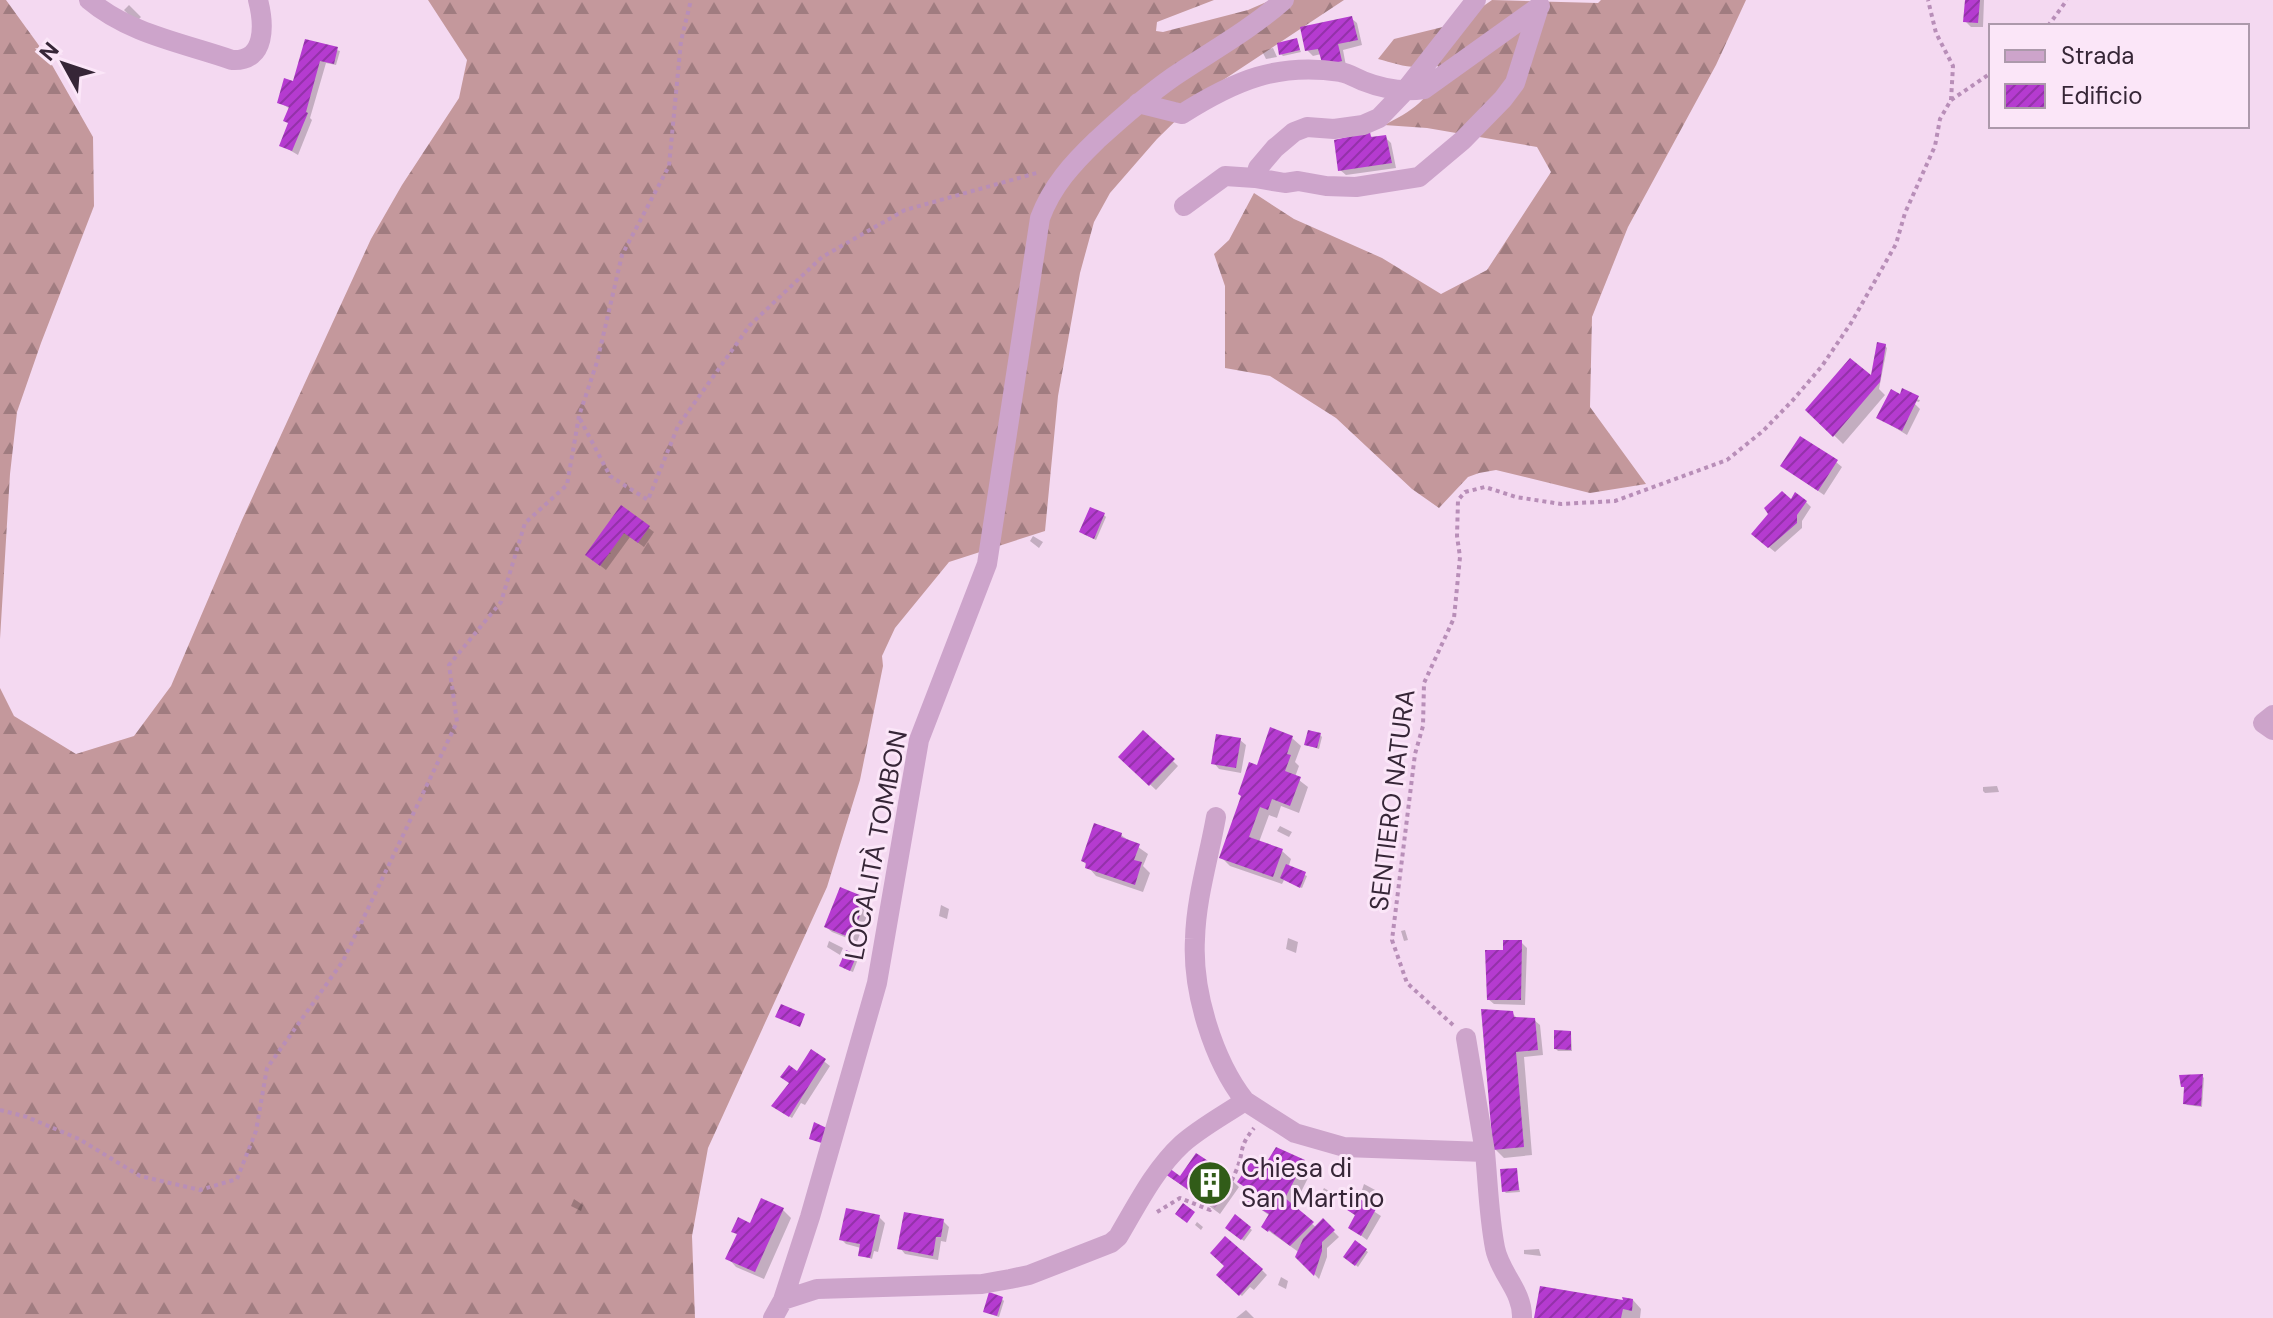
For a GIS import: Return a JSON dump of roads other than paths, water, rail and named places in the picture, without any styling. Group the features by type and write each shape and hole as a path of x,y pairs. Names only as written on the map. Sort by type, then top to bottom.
{"street":[{"path":"89,0 105,14 131,27 240,61 253,53 263,34 258,0"},
{"name":"LOCALITÀ TOMBON","path":"778,1309 877,983 919,740 987,564 1040,218 1048,196 1074,162 1138,103 1266,17 1284,0"},
{"path":"1255,178 1258,168 1294,132 1307,127 1334,129 1363,125 1379,118 1404,92 1476,0"},
{"path":"1138,103 1182,114 1226,87 1269,71 1343,72 1366,83 1404,92 1424,89 1542,5"},
{"path":"1184,206 1225,176 1356,187 1419,177 1463,140 1515,83 1542,5"},
{"path":"2273,715 2263,723 2273,730"},
{"path":"1216,817 1195,938 1196,966 1209,1027 1220,1060 1228,1079 1245,1101 1295,1133 1344,1147 1485,1152"},
{"path":"1466,1038 1485,1152 1495,1248 1502,1270 1516,1290 1522,1318"},
{"path":"778,1309 817,1289 982,1284 1010,1279 1029,1275 1111,1243 1118,1237 1169,1157 1185,1142 1245,1101"}],"place":[{"name":"Chiesa di San Martino","path":"1210,1183"}]}
